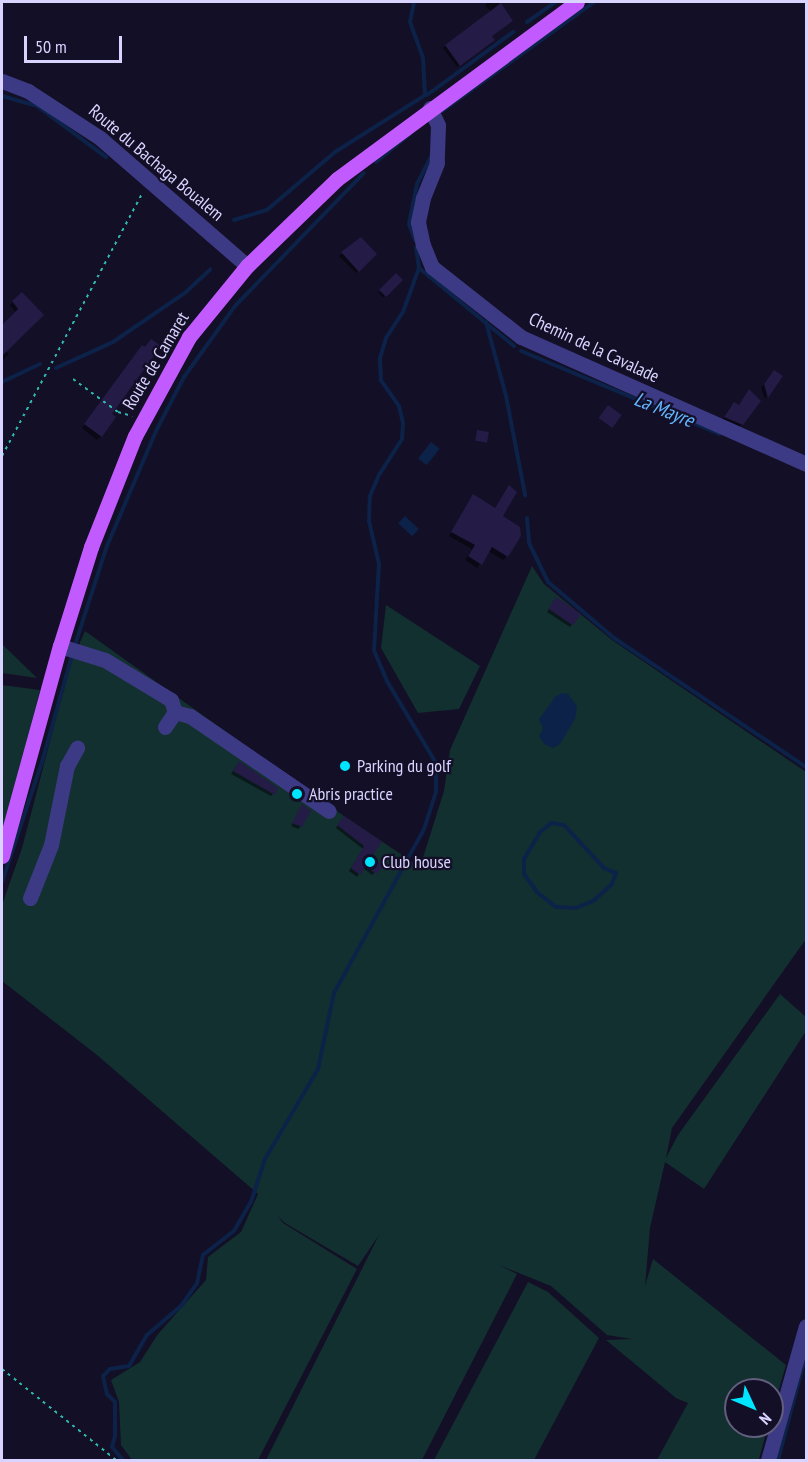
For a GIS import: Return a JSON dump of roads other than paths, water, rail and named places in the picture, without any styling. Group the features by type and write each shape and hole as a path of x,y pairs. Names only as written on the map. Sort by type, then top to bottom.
{"main road":[{"name":"Route de Camaret","path":"2,856 60,646 91,547 119,473 143,419 189,337 247,267 324,190 424,112 577,2"}],"street":[{"name":"Route du Bachaga Boualem","path":"2,81 28,91 70,116 149,180 247,267"},
{"name":"Chemin de la Cavalade","path":"424,112 438,125 437,163 423,198 418,222 432,267 521,338 807,464"},
{"path":"60,646 105,660 171,700 175,712"},
{"path":"165,727 175,712"},
{"path":"175,712 190,716 329,811"},
{"path":"30,898 51,845 67,766 77,748"},
{"path":"768,1461 807,1326"}],"water":[{"path":"431,442 440,449 427,465 418,459"},
{"path":"405,516 419,529 412,536 398,523"},
{"path":"562,693 568,694 577,706 575,719 560,744 553,748 544,744 539,736 543,729 539,719 556,696"}],"waterway":[{"path":"414,2 410,22 423,58 425,95"},
{"path":"527,22 556,2"},
{"path":"442,111 594,2"},
{"path":"427,95 513,32"},
{"path":"234,220 267,210 335,152 427,94"},
{"path":"2,96 37,106 106,157"},
{"path":"376,162 410,134"},
{"path":"415,240 409,224 417,184 431,156"},
{"path":"74,648 107,546 156,431 184,377 235,306 364,173"},
{"path":"123,1460 112,1447 115,1436 115,1402 107,1394 103,1376 110,1369 129,1366 147,1335 181,1306 197,1283 203,1255 234,1231 251,1202 265,1159 318,1069 334,993 424,829 436,791 436,763 387,681 374,650 379,564 369,521 370,496 379,475 402,439 403,423 399,406 381,380 380,358 386,338 403,312 419,268 416,247"},
{"name":"La Mayre","path":"419,268 514,346"},
{"path":"56,368 113,342 186,292 210,270"},
{"path":"486,322 506,396 525,495"},
{"name":"La Mayre","path":"521,351 719,434"},
{"path":"2,382 40,364"},
{"path":"527,518 529,543 548,582 614,638 806,767"},
{"path":"2,882 42,762 72,655"},
{"path":"551,823 564,825 604,868 616,873 612,884 593,901 576,908 556,907 537,892 524,874 524,859 540,832 551,823"},
{"name":"La Mayre","path":"778,1460 806,1354"}],"place":[{"name":"Parking du golf","path":"345,766"},
{"name":"Abris practice","path":"297,794"},
{"name":"Club house","path":"370,862"}]}
